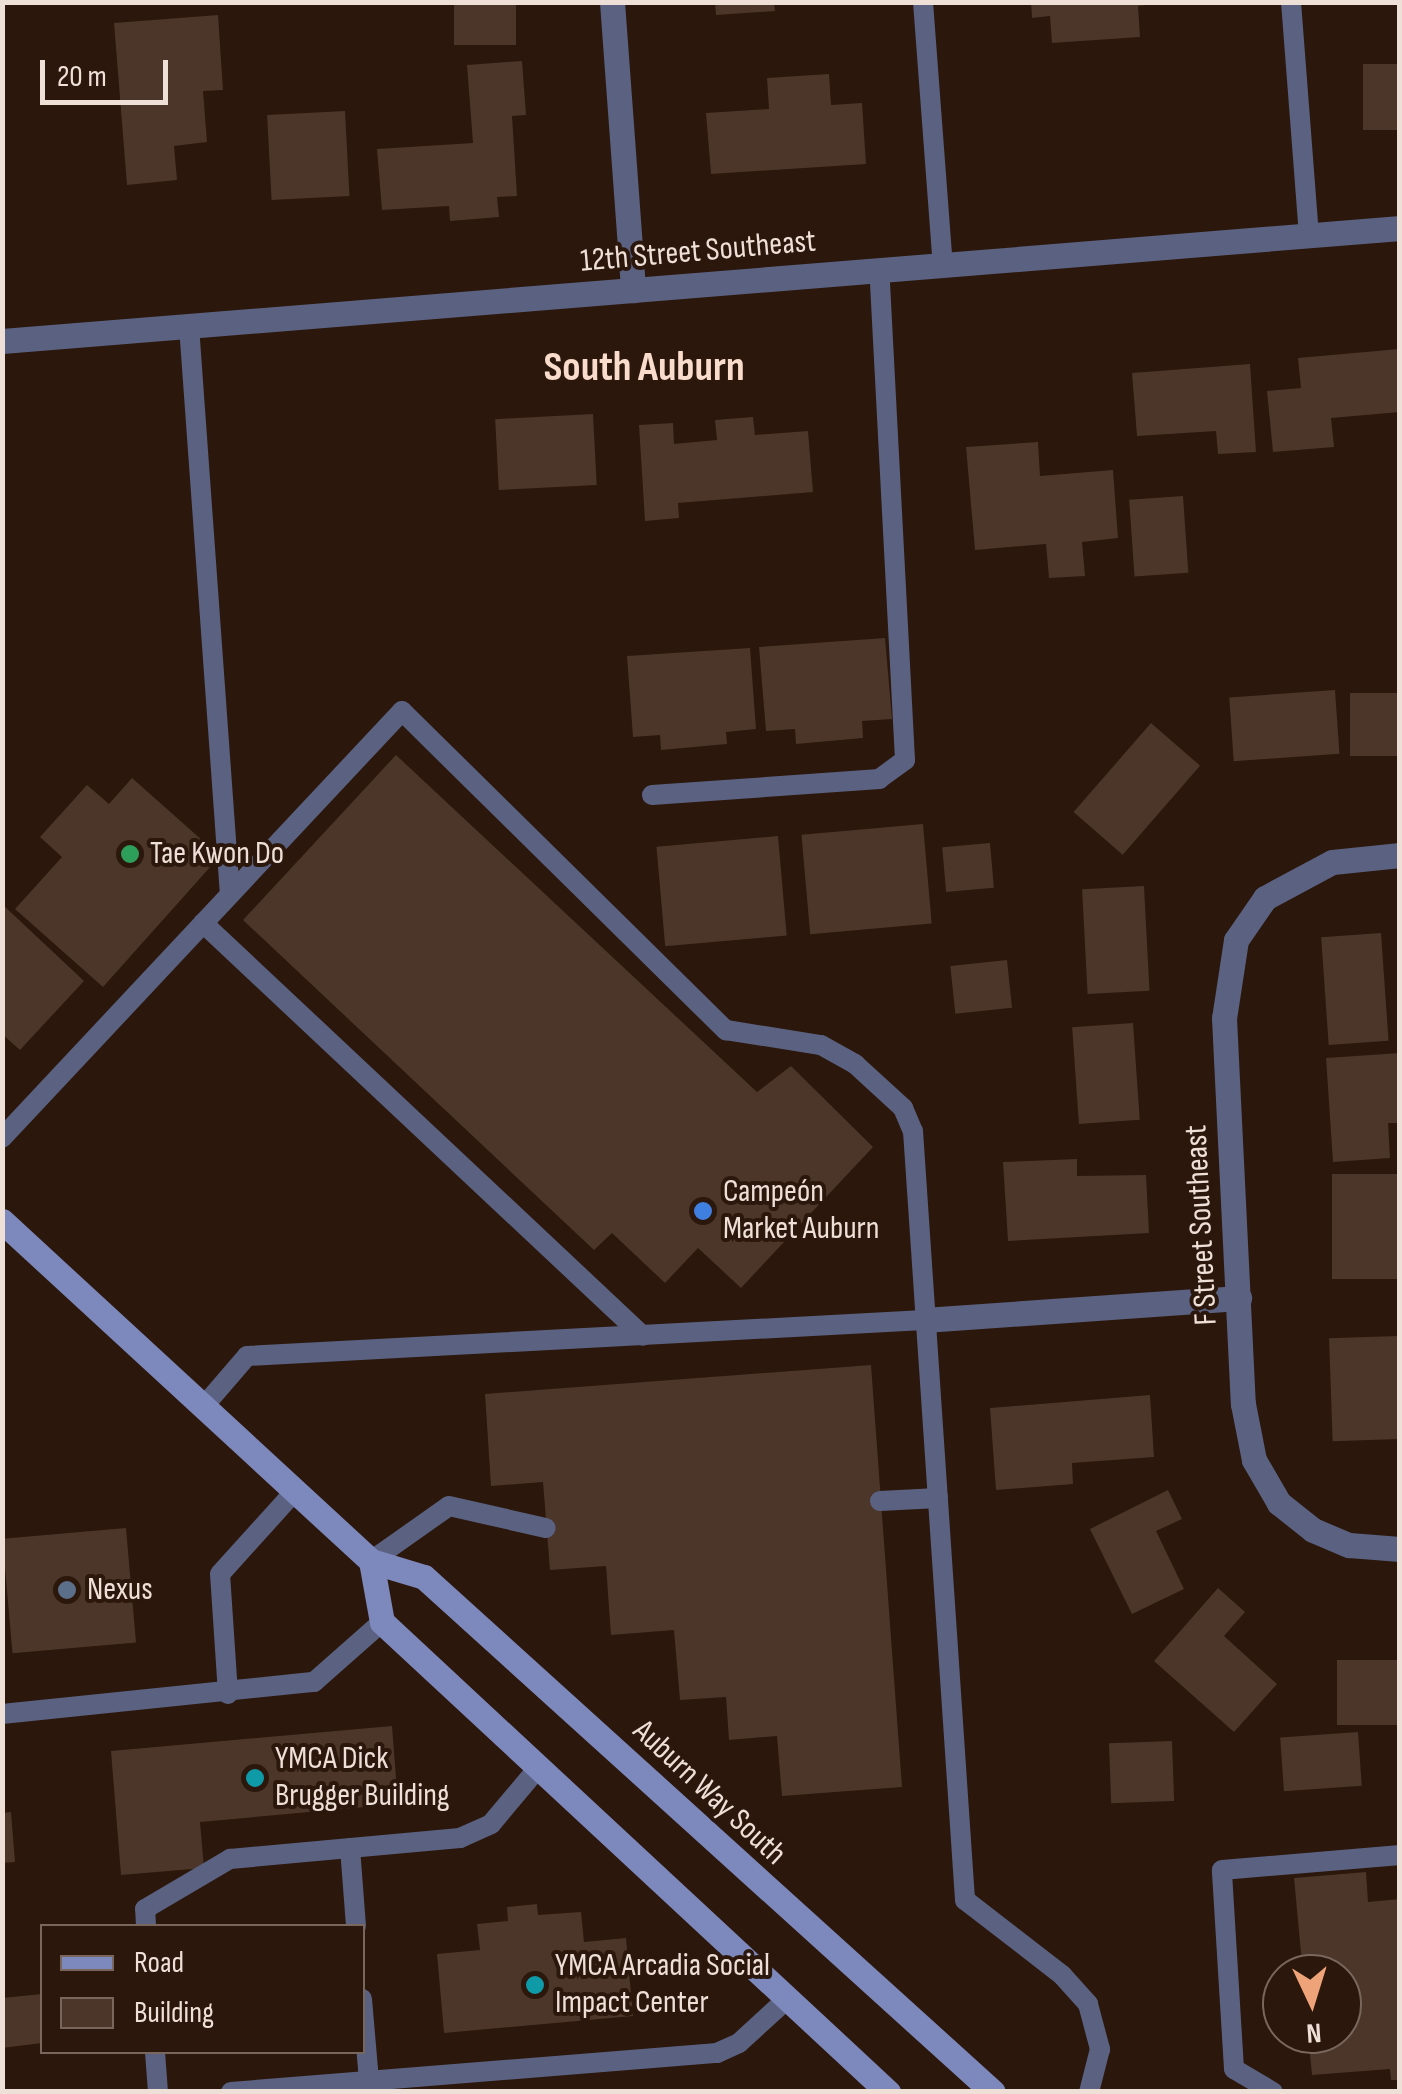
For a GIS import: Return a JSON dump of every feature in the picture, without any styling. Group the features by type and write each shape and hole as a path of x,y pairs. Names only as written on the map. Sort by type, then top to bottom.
{"main road":[{"name":"Auburn Way South","path":"2,1220 371,1561 424,1577 993,2092"},
{"path":"371,1561 382,1622 888,2092"}],"street":[{"path":"612,2 633,290"},
{"name":"12th Street Southeast","path":"2,341 1400,228"},
{"name":"F Street Southeast","path":"1400,855 1307,870 1272,892 1250,916 1236,940 1224,988 1246,1435 1264,1482 1297,1520 1349,1545 1400,1549"},
{"path":"924,1320 1238,1298"}],"lane":[{"path":"924,2 943,266"},
{"path":"1291,2 1309,236"},
{"path":"652,796 879,779 905,760 879,271"},
{"path":"189,326 230,895"},
{"path":"2,1138 402,711 726,1030 821,1045 854,1064 903,1108 913,1131 964,1900 1062,1974 1088,2004 1100,2049 1089,2092"},
{"path":"204,923 643,1336"},
{"path":"204,1406 247,1356 924,1320"},
{"path":"228,1694 220,1574 294,1492"},
{"path":"880,1501 938,1498"},
{"path":"371,1561 449,1506 546,1528"},
{"path":"2,1714 228,1694 314,1682 382,1622"},
{"path":"146,1924 145,1909 230,1859 460,1838 491,1824 538,1768"},
{"path":"350,1848 356,1924"},
{"path":"1273,2092 1234,2069 1222,1870 1400,1855"},
{"path":"231,2092 716,2053 739,2043 786,2000"},
{"path":"365,2030 370,2081"},
{"path":"155,2054 158,2092"}],"building":[{"path":"454,2 516,2 516,45 454,45"},
{"path":"715,2 774,2 775,11 716,15"},
{"path":"1031,2 1146,5 1138,6 1140,37 1052,43 1050,16 1032,18"},
{"path":"218,15 223,90 203,91 207,142 174,146 177,180 127,185 114,23"},
{"path":"522,61 526,115 512,116 517,196 497,197 499,217 450,221 449,206 382,210 377,149 473,143 467,65"},
{"path":"1363,64 1400,64 1400,130 1363,130"},
{"path":"829,74 831,105 862,103 866,164 711,174 706,113 769,109 767,78"},
{"path":"345,111 349,196 272,200 267,115"},
{"path":"1399,349 1400,412 1331,418 1334,447 1273,452 1267,391 1301,388 1298,358"},
{"path":"1250,364 1256,452 1218,454 1216,431 1137,436 1132,373"},
{"path":"593,414 597,485 499,490 495,419"},
{"path":"753,417 755,435 808,431 813,492 678,503 679,518 645,521 639,425 673,423 674,444 717,440 715,420"},
{"path":"1038,442 1040,476 1113,470 1118,538 1082,542 1085,576 1049,578 1046,544 975,550 966,447"},
{"path":"1183,496 1188,573 1135,577 1129,500"},
{"path":"885,638 892,719 862,721 863,738 796,744 795,729 766,731 759,647"},
{"path":"750,648 756,729 726,732 727,744 661,750 660,735 633,737 627,656"},
{"path":"1335,690 1339,754 1234,761 1229,697"},
{"path":"1350,693 1400,693 1400,756 1350,756"},
{"path":"1151,723 1200,766 1123,855 1074,812"},
{"path":"396,755 757,1092 791,1066 873,1147 741,1288 698,1248 665,1283 612,1233 594,1250 243,920"},
{"path":"132,778 220,856 103,987 15,909 62,857 40,837 87,785 109,804"},
{"path":"923,824 932,924 810,934 801,835"},
{"path":"778,836 787,936 665,946 656,847"},
{"path":"990,843 994,888 946,892 942,847"},
{"path":"1144,886 1149,991 1088,994 1082,889"},
{"path":"2,904 84,981 20,1050 2,1034"},
{"path":"1381,933 1389,1041 1329,1045 1321,937"},
{"path":"1007,960 1012,1008 955,1014 950,966"},
{"path":"1133,1023 1140,1120 1079,1124 1072,1027"},
{"path":"1400,1053 1400,1123 1388,1123 1390,1158 1333,1162 1326,1058"},
{"path":"1077,1159 1077,1176 1146,1175 1149,1233 1008,1241 1003,1162"},
{"path":"1332,1174 1400,1174 1400,1279 1332,1279"},
{"path":"1397,1336 1400,1439 1333,1441 1329,1338"},
{"path":"871,1365 902,1787 782,1796 777,1736 729,1740 726,1697 680,1700 674,1630 611,1635 606,1566 550,1570 543,1482 491,1486 485,1394"},
{"path":"1150,1395 1154,1457 1072,1463 1073,1484 996,1490 990,1408"},
{"path":"1168,1490 1182,1519 1156,1531 1184,1589 1132,1614 1090,1529"},
{"name":"Nexus","path":"126,1528 136,1643 12,1653 2,1539"},
{"path":"1218,1588 1245,1612 1224,1636 1277,1684 1234,1732 1154,1661"},
{"path":"1337,1660 1400,1660 1400,1725 1337,1725"},
{"name":"YMCA Dick Brugger Building","path":"392,1726 398,1804 200,1822 204,1868 121,1875 111,1751"},
{"path":"1358,1732 1362,1786 1284,1791 1280,1737"},
{"path":"1172,1741 1174,1801 1111,1803 1109,1743"},
{"path":"11,1812 15,1862 2,1863 2,1813"},
{"path":"1366,1872 1368,1902 1400,1899 1400,2080 1391,2080 1390,2069 1312,2075 1310,2054 1362,2054 1362,1954 1301,1954 1294,1878"},
{"name":"YMCA Arcadia Social Impact Center","path":"537,1904 538,1915 581,1912 584,1942 626,1938 633,2016 444,2033 437,1954 480,1950 477,1924 508,1921 507,1907"},
{"path":"40,1994 40,2043 2,2048 2,1998"}],"place":[{"name":"Tae Kwon Do","path":"130,854"},
{"name":"Campeón Market Auburn","path":"703,1211"},
{"name":"Nexus","path":"67,1590"},
{"name":"YMCA Dick Brugger Building","path":"255,1778"},
{"name":"YMCA Arcadia Social Impact Center","path":"535,1985"}],"district":[{"name":"South Auburn","path":"644,368"}]}
